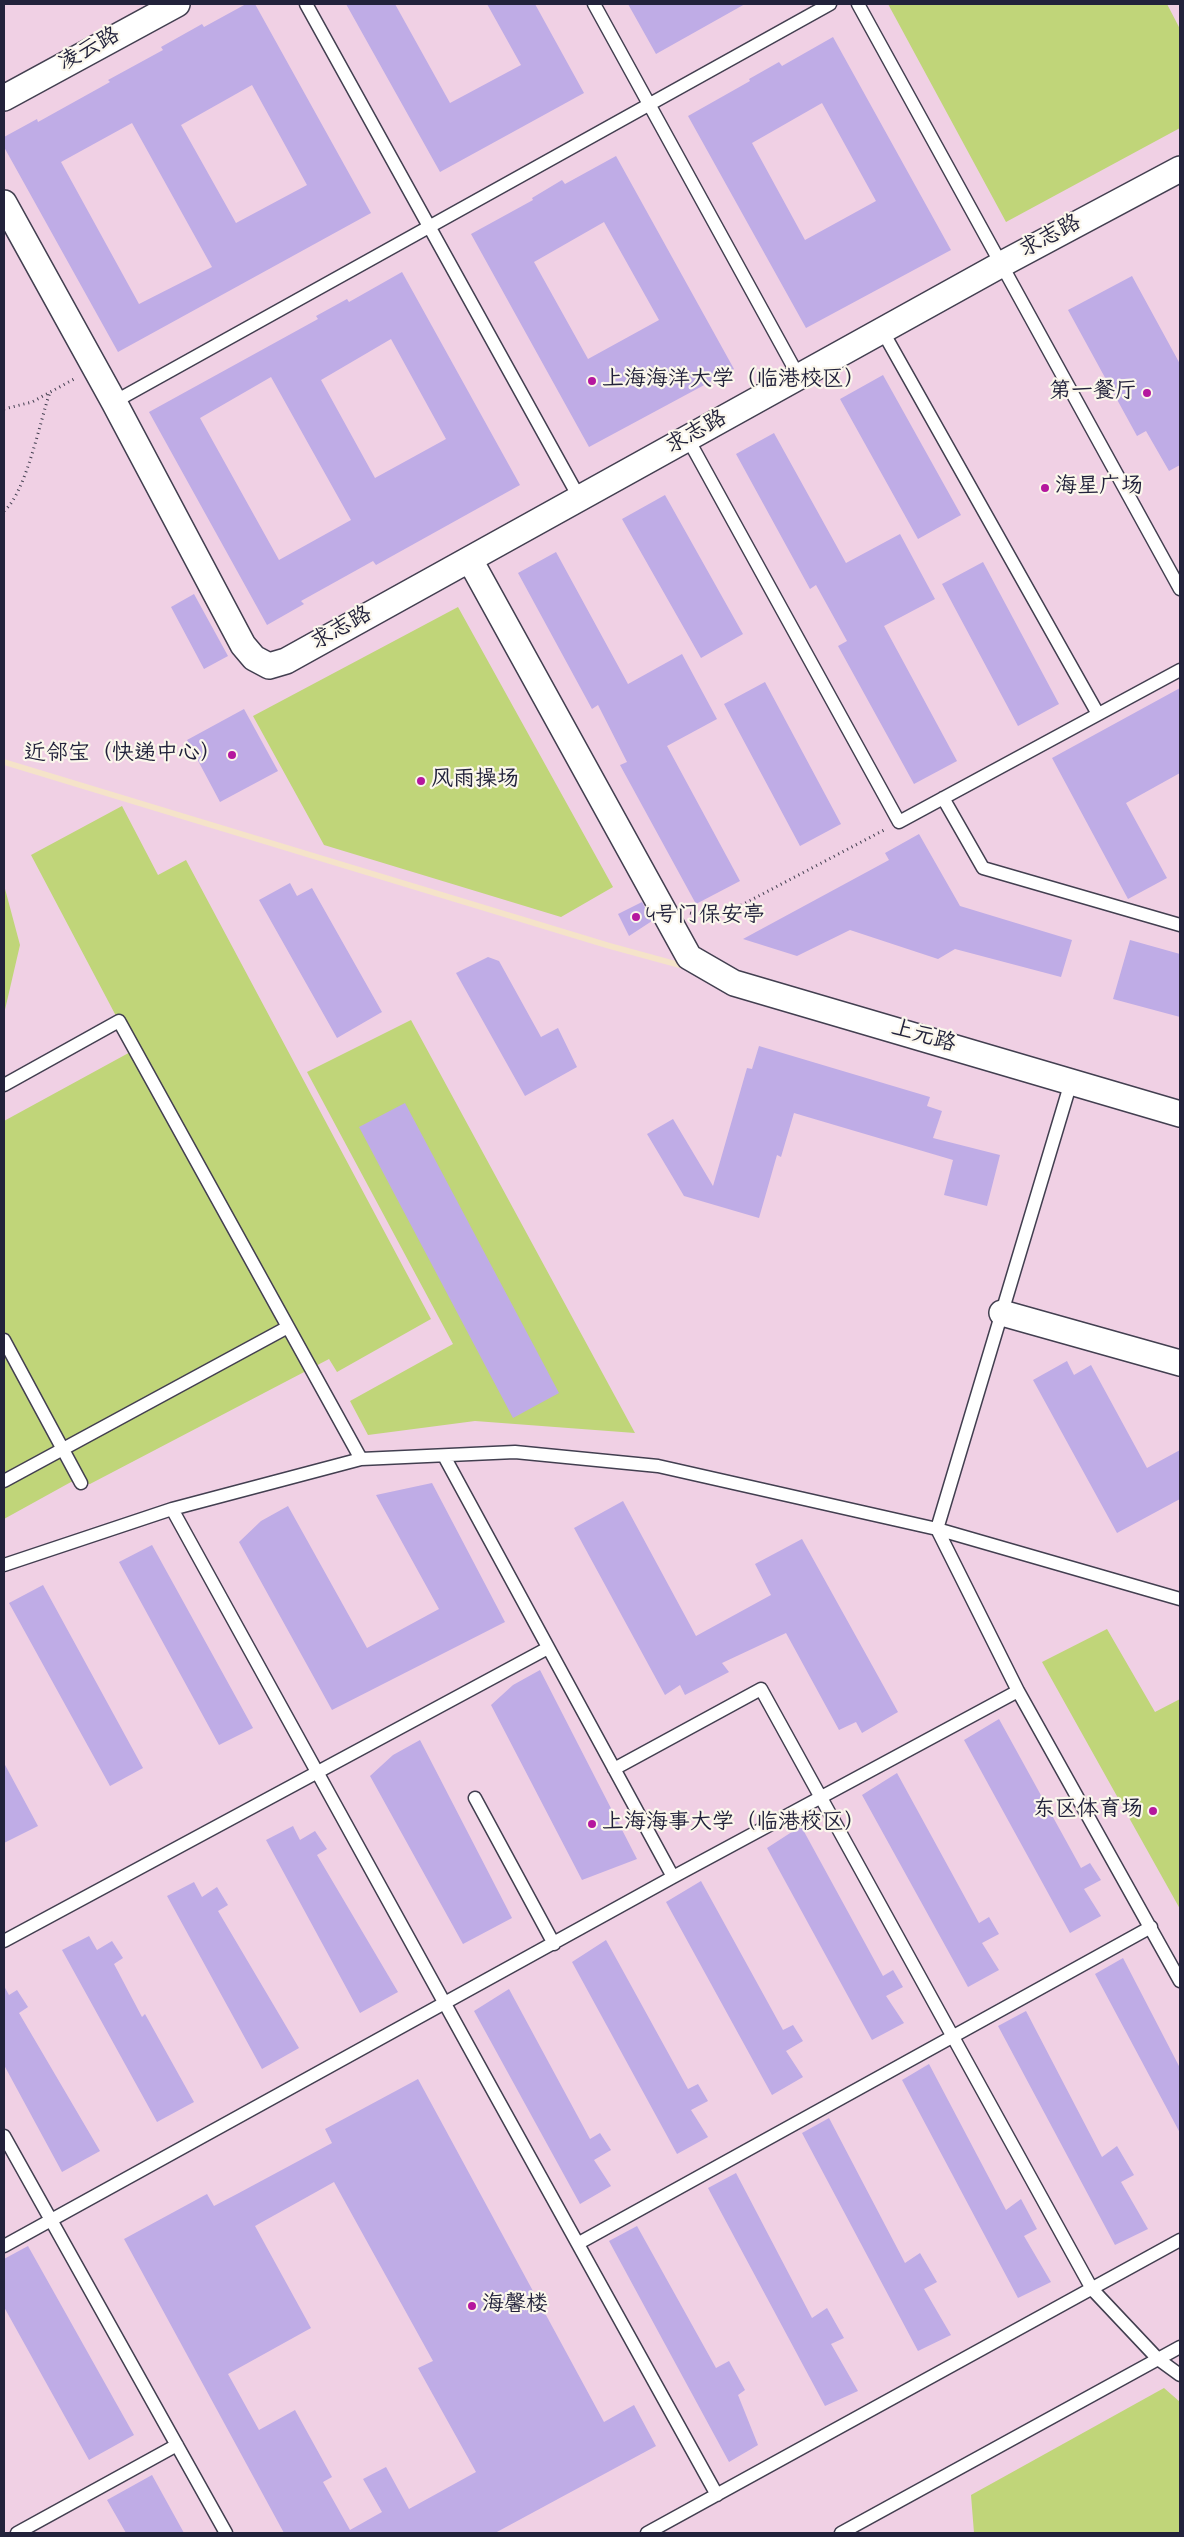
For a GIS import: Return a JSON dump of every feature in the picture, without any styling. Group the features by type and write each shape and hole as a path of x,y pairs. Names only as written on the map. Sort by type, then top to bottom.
{"street":[{"name":"凌云路","path":"4,98 177,4"},
{"name":"求志路","path":"114,402 243,645 254,658 269,666 286,662 883,332 1002,264 1180,169"},
{"path":"4,203 114,402"},
{"name":"上元路","path":"470,560 689,956 734,983 1180,1114"},
{"path":"1002,1313 1180,1363"}],"lane":[{"path":"306,4 580,499"},
{"path":"594,4 799,377"},
{"path":"114,402 648,103 830,4"},
{"path":"858,4 1180,589"},
{"path":"883,332 1098,714"},
{"path":"688,439 899,822 1180,670"},
{"path":"943,798 983,868 1180,925"},
{"path":"4,1085 119,1021 361,1460"},
{"path":"1072,1082 937,1529 1018,1691 1180,1981"},
{"path":"4,1481 288,1327"},
{"path":"4,1340 81,1483"},
{"path":"4,1566 172,1509 361,1460 515,1452 658,1466 937,1529 1180,1600"},
{"path":"444,1456 673,1877"},
{"path":"172,1509 315,1773 446,2004 717,2494"},
{"path":"4,1941 548,1648"},
{"path":"614,1768 761,1689 1092,2288 1158,2359 1180,2375"},
{"path":"4,2246 446,2004 673,1877 1018,1691"},
{"path":"475,1798 554,1944"},
{"path":"579,2243 1151,1927"},
{"path":"4,2136 226,2533"},
{"path":"647,2533 1180,2240"},
{"path":"842,2533 1180,2347"},
{"path":"17,2533 177,2445"}],"path":[{"path":"4,409 32,402 95,367"},
{"path":"4,511 8,508 23,478 50,392"},
{"path":"715,919 899,822"}],"shaded area":[{"name":"上海海洋大学（临港校区）","path":"4,4 1180,4 1180,1108 738,978 610,943 4,759"},
{"name":"上海海事大学（临港校区）","path":"4,765 606,948 734,983 1180,1114 1180,2533 4,2533"}],"green space":[{"path":"888,4 1167,4 1180,29 1180,128 1006,222"},
{"name":"风雨操场","path":"458,607 613,887 561,917 324,845 253,716"},
{"path":"122,806 158,875 186,860 431,1319 337,1372 329,1359 90,1484 71,1482 4,1519 4,1121 134,1050 31,855"},
{"path":"4,885 20,945 4,1014"},
{"path":"411,1020 635,1433 475,1421 368,1435 350,1401 453,1344 307,1072"},
{"name":"东区体育场","path":"1107,1629 1155,1712 1180,1699 1180,1909 1042,1662"},
{"path":"1164,2388 1180,2402 1180,2533 974,2533 971,2495"}],"building":[{"path":"246,4 255,4 371,213 118,352 4,147 4,137 37,119 38,122 110,82 108,80 163,50 161,47 202,24 204,27","holes":["252,85 307,185 236,223 181,125","132,123 212,267 139,304 61,162"]},
{"path":"346,4 395,4 450,103 521,65 487,4 535,4 584,93 440,172"},
{"path":"628,4 745,4 656,54"},
{"path":"833,37 951,250 806,328 688,116 750,81 749,79 779,62 782,66","holes":["822,103 876,201 805,240 752,143"]},
{"path":"616,156 734,369 589,447 471,234 533,200 532,198 562,180 565,184","holes":["604,222 659,320 588,359 534,262"]},
{"path":"402,272 520,485 376,565 373,561 301,601 304,604 267,625 149,412 318,319 316,316 347,299 349,302","holes":["391,339 446,439 375,478 321,380","271,377 351,520 279,560 200,418"]},
{"name":"第一餐厅","path":"1132,276 1180,364 1180,465 1169,471 1146,431 1137,436 1068,310"},
{"path":"883,375 961,515 918,539 840,399"},
{"path":"774,433 846,563 900,534 935,599 884,626 957,761 914,784 838,646 847,641 816,585 810,589 736,454"},
{"path":"665,495 743,634 701,658 622,519"},
{"path":"556,552 628,684 682,654 717,719 667,746 740,881 696,904 620,765 627,762 598,705 592,709 518,573"},
{"path":"983,562 1059,704 1018,726 942,584"},
{"path":"194,594 228,656 204,669 171,607"},
{"path":"765,682 841,824 800,846 724,704"},
{"path":"1180,688 1180,773 1126,803 1167,878 1128,899 1052,758"},
{"name":"近邻宝（快递中心）","path":"244,709 278,771 220,802 187,740"},
{"path":"919,834 960,906 1072,940 1061,977 955,949 938,959 850,930 797,956 743,939 889,860 885,853"},
{"path":"290,883 297,896 312,888 382,1012 337,1038 259,900"},
{"name":"4号门保安亭","path":"642,902 652,921 629,936 618,914"},
{"path":"1130,940 1180,954 1180,1017 1113,999"},
{"path":"488,957 499,961 541,1037 558,1028 577,1067 525,1096 456,973"},
{"path":"759,1046 930,1097 927,1106 942,1111 933,1138 1000,1155 987,1206 944,1195 953,1160 794,1113 781,1157 777,1155 759,1218 684,1196 647,1134 673,1119 713,1186 747,1068 752,1069"},
{"path":"405,1103 559,1393 513,1418 359,1127"},
{"path":"1067,1361 1074,1375 1091,1365 1147,1468 1180,1450 1180,1499 1117,1533 1033,1380"},
{"path":"432,1483 505,1622 332,1710 239,1542 261,1521 288,1506 367,1648 439,1609 376,1495"},
{"path":"623,1501 696,1636 771,1595 755,1564 802,1539 898,1712 862,1733 856,1722 839,1730 786,1633 722,1663 729,1672 685,1695 680,1685 665,1695 574,1528"},
{"path":"152,1545 253,1728 219,1745 119,1562"},
{"path":"43,1585 143,1768 110,1786 9,1603"},
{"path":"540,1670 637,1859 582,1880 491,1705 513,1685"},
{"path":"999,1719 1081,1868 1090,1863 1101,1880 1084,1889 1101,1916 1070,1933 964,1740"},
{"path":"420,1740 512,1918 463,1944 370,1776 393,1755"},
{"path":"4,1763 38,1826 4,1843"},
{"path":"897,1773 979,1923 989,1917 999,1934 982,1943 999,1970 968,1987 862,1795"},
{"path":"293,1826 300,1840 315,1831 327,1849 317,1855 398,1992 360,2013 266,1840"},
{"path":"801,1826 883,1976 893,1970 903,1987 886,1996 904,2023 872,2040 767,1848"},
{"path":"701,1881 783,2030 793,2025 803,2041 786,2051 803,2077 772,2095 666,1902"},
{"path":"194,1882 202,1897 217,1887 228,1905 218,1911 299,2048 262,2069 167,1896"},
{"path":"89,1936 97,1950 112,1941 123,1958 114,1964 142,2017 145,2014 194,2102 157,2122 62,1950"},
{"path":"606,1940 688,2089 698,2084 708,2101 691,2110 708,2137 677,2154 572,1962"},
{"path":"1123,1958 1180,2068 1180,2133 1095,1974"},
{"path":"4,1986 9,1995 17,1990 28,2007 19,2013 100,2151 62,2172 4,2065"},
{"path":"509,1989 590,2139 600,2133 611,2150 594,2160 611,2186 580,2204 474,2011"},
{"path":"1026,2011 1102,2157 1117,2146 1134,2175 1121,2182 1148,2229 1115,2245 998,2026"},
{"path":"929,2064 1006,2210 1021,2199 1037,2229 1024,2236 1051,2282 1018,2298 902,2080"},
{"name":"海馨楼","path":"418,2079 604,2422 634,2405 656,2446 495,2533 284,2533 124,2239 207,2194 214,2206 332,2143 325,2129","holes":["334,2182 433,2361 418,2368 476,2472 409,2509 386,2467 363,2479 382,2512 350,2530 323,2482 332,2477 295,2410 259,2430 228,2374 311,2328 255,2226"]},
{"path":"829,2118 905,2263 920,2253 937,2282 924,2289 951,2335 918,2351 802,2133"},
{"path":"736,2173 812,2318 827,2308 844,2338 831,2344 858,2391 825,2406 708,2188"},
{"path":"637,2226 716,2368 729,2361 745,2390 738,2395 758,2445 729,2462 609,2241"},
{"path":"28,2246 134,2435 89,2460 4,2307 4,2259"},
{"path":"152,2475 184,2533 126,2533 107,2500"}],"place":[{"name":"上海海洋大学（临港校区）","path":"592,381"},
{"name":"第一餐厅","path":"1147,393"},
{"name":"海星广场","path":"1045,488"},
{"name":"近邻宝（快递中心）","path":"232,755"},
{"name":"风雨操场","path":"421,781"},
{"name":"4号门保安亭","path":"636,917"},
{"name":"东区体育场","path":"1153,1811"},
{"name":"上海海事大学（临港校区）","path":"592,1824"},
{"name":"海馨楼","path":"472,2306"}]}
